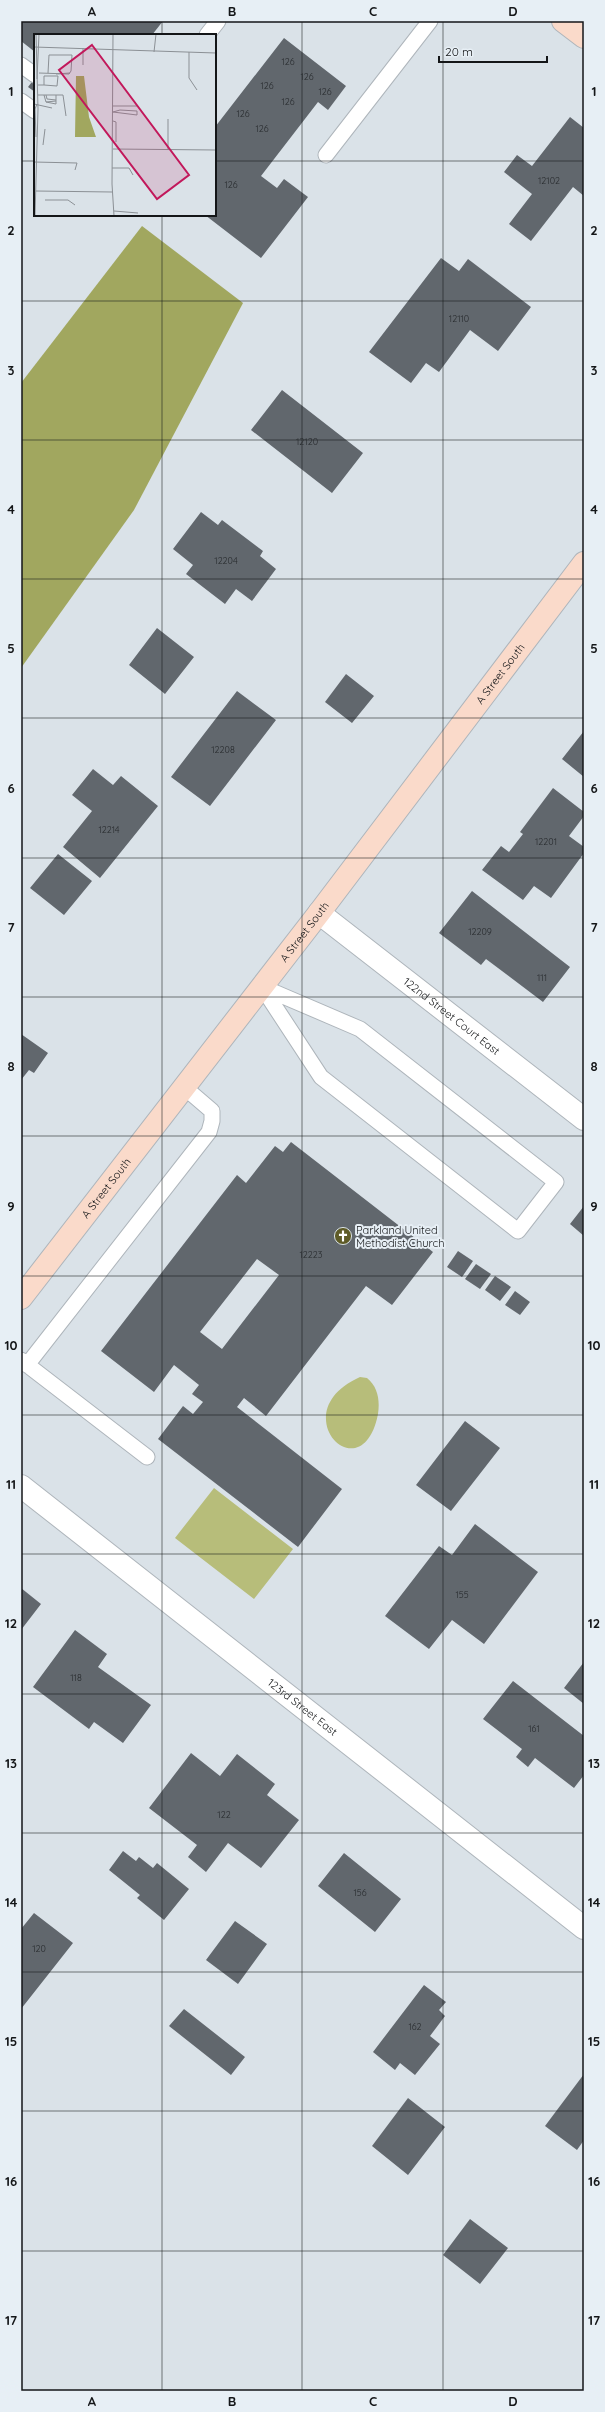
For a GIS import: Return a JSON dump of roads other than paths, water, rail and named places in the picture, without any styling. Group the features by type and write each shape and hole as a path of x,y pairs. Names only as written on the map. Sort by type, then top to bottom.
{"street":[{"path":"563,21 584,37"},
{"name":"A Street South","path":"21,1298 319,913 584,563"},
{"name":"122nd Street Court East","path":"319,913 584,1119"},
{"name":"123rd Street East","path":"21,1486 581,1919"}],"lane":[{"path":"208,34 218,21"},
{"path":"326,155 430,21"},
{"path":"21,65 34,75"},
{"path":"21,101 34,110"},
{"path":"262,987 360,1029 556,1182 518,1231 321,1077 262,987"},
{"path":"147,1458 24,1362 209,1132 212,1121 212,1111 184,1087"}],"place":[{"name":"Parkland United Methodist Church","path":"343,1236"}]}
